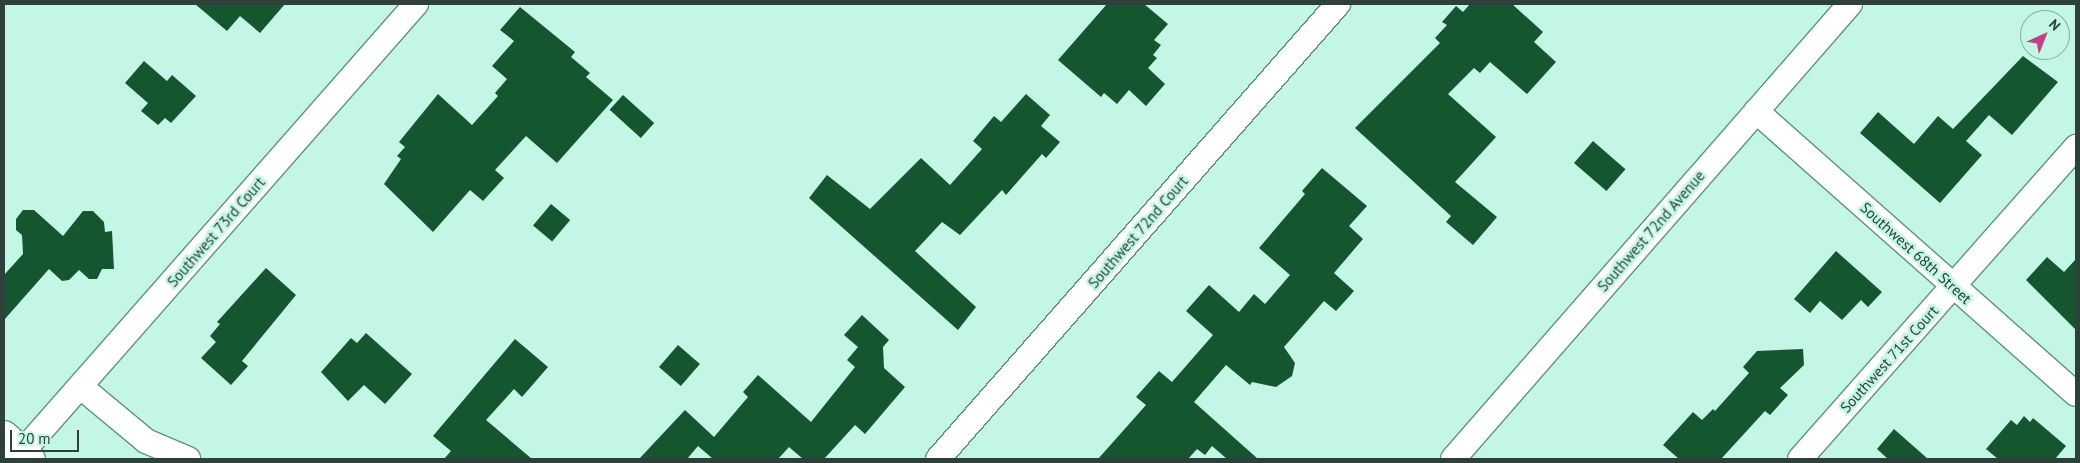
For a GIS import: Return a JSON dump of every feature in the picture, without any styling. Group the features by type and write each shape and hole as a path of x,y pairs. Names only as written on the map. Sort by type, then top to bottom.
{"street":[{"name":"Southwest 73rd Court","path":"18,451 81,387 416,4"},
{"name":"Southwest 72nd Court","path":"938,459 1338,4"},
{"name":"Southwest 72nd Avenue","path":"1453,459 1850,4"},
{"name":"Southwest 68th Street","path":"1756,111 2076,394"},
{"name":"Southwest 71st Court","path":"1800,459 2076,147"},
{"path":"81,387 146,441 188,459"}],"building":[{"path":"195,4 285,4 260,33 240,16 227,31"},
{"path":"1107,4 1144,4 1168,24 1154,40 1161,45 1153,55 1157,58 1148,68 1165,84 1146,106 1129,90 1117,104 1104,93 1101,97 1058,60"},
{"path":"1470,4 1512,4 1543,32 1534,42 1556,62 1527,94 1490,62 1480,73 1474,68 1448,94 1496,137 1455,182 1497,217 1473,245 1446,222 1451,216 1355,128 1440,43 1435,38 1447,25 1442,22 1456,6 1463,12"},
{"path":"520,7 575,52 571,57 590,73 586,77 613,100 557,163 526,136 495,170 504,178 483,201 470,190 433,232 384,184 401,159 397,156 405,147 399,142 438,94 472,125 498,96 495,93 507,79 492,66 514,41 500,30"},
{"path":"2020,59 2028,60 2058,82 2012,135 1989,115 1966,141 1982,155 1940,203 1860,133 1878,112 1914,144 1938,116 1953,129"},
{"path":"144,61 167,81 172,75 196,96 171,123 165,118 158,125 141,111 148,103 125,83"},
{"path":"1026,94 1050,115 1041,126 1060,142 1046,158 1042,154 1006,195 1002,190 960,235 942,222 915,251 976,307 958,330 809,198 827,175 870,209 921,158 950,185 982,149 973,141 994,116 1001,122"},
{"path":"623,95 654,123 641,138 610,110"},
{"path":"1593,141 1625,169 1606,191 1574,163"},
{"path":"1322,168 1367,206 1349,226 1363,239 1334,273 1354,291 1336,311 1324,301 1284,347 1295,363 1292,376 1276,387 1252,382 1250,385 1226,365 1194,402 1258,459 1227,459 1212,446 1205,455 1197,449 1188,459 1098,459 1146,405 1136,397 1159,371 1172,382 1213,335 1186,311 1209,285 1239,312 1254,294 1265,304 1290,275 1259,248 1305,194 1302,191"},
{"path":"551,204 570,220 552,242 533,225"},
{"path":"23,210 34,210 63,236 83,211 93,211 104,222 105,232 112,231 114,269 102,269 97,279 89,279 79,270 69,280 62,281 49,269 4,320 4,275 23,254 22,235 16,230 16,219"},
{"path":"1836,251 1882,292 1868,307 1861,300 1842,320 1820,301 1810,313 1794,299"},
{"path":"2047,257 2064,272 2076,259 2076,330 2026,280"},
{"path":"266,268 296,295 242,361 248,366 231,385 201,358 216,342 210,336 220,324 217,322"},
{"path":"862,315 889,340 883,347 884,368 905,387 865,434 855,425 824,459 803,459 789,447 778,459 713,459 698,446 687,459 639,459 685,410 714,437 748,397 743,392 758,375 811,422 855,367 847,360 858,347 844,335"},
{"path":"366,333 412,374 385,404 364,385 348,401 321,372 351,338 357,343"},
{"path":"515,339 548,367 522,397 514,389 486,420 532,459 444,459 451,451 433,436"},
{"path":"678,345 700,364 681,386 659,367"},
{"path":"1803,349 1804,365 1780,388 1788,395 1770,415 1765,411 1721,459 1679,459 1663,445 1693,412 1702,420 1713,409 1715,411 1749,373 1743,367 1757,351"},
{"path":"2024,416 2030,422 2033,418 2066,446 2055,459 1998,459 1986,449 2011,420 2017,425"},
{"path":"1894,429 1928,459 1888,459 1877,449"}]}
